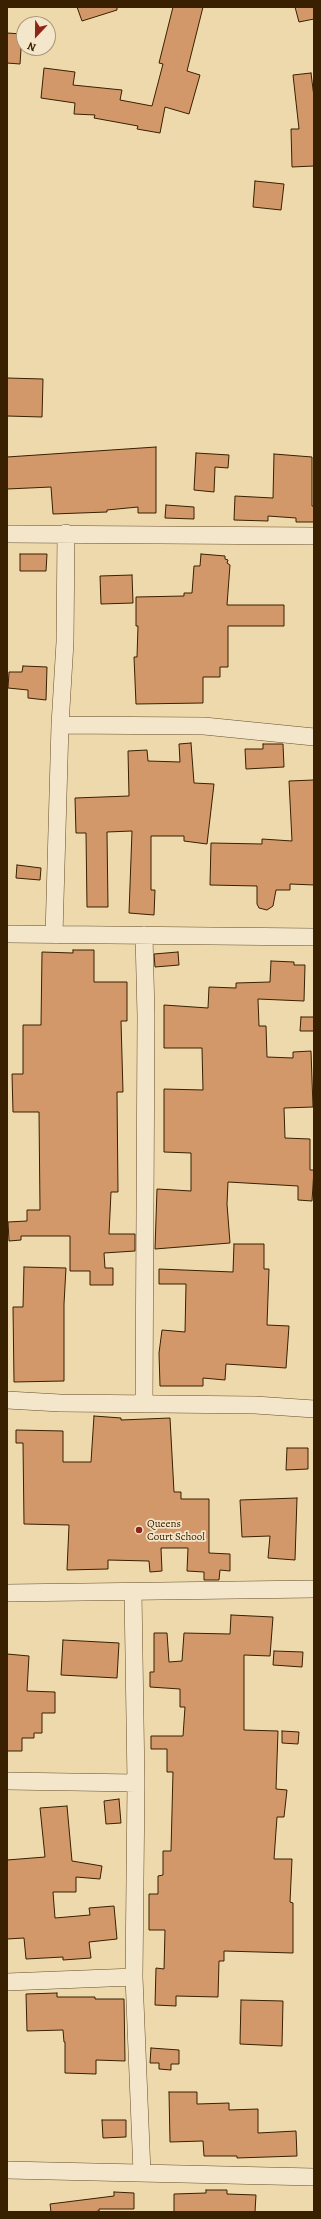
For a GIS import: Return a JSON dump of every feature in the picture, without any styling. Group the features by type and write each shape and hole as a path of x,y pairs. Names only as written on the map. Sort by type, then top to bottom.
{"street":[{"path":"7,534 66,533 314,536"},
{"path":"54,935 64,642 66,533"},
{"path":"60,725 204,726 314,737"},
{"path":"7,934 314,936"},
{"path":"144,935 146,1048 144,1404"},
{"path":"7,1400 60,1403 255,1405 314,1409"},
{"path":"7,1593 314,1589"},
{"path":"133,1592 136,1783 134,1977 142,2173"},
{"path":"7,1782 136,1783"},
{"path":"7,1982 134,1977"},
{"path":"7,2170 314,2177"}],"building":[{"path":"77,7 117,7 117,10 82,21"},
{"path":"173,7 203,7 187,71 200,75 189,114 165,107 160,133 137,129 138,126 94,118 95,115 74,114 75,103 41,98 44,68 75,72 73,85 122,90 120,100 152,106 163,64 159,63"},
{"path":"295,7 314,7 314,19 299,22"},
{"path":"7,33 16,34 16,56 21,56 20,64 7,63"},
{"path":"311,73 314,97 314,166 292,167 291,129 299,129 293,75"},
{"path":"255,181 284,184 281,210 253,207"},
{"path":"7,378 43,379 42,417 7,416"},
{"path":"156,447 156,513 138,513 138,507 107,510 107,512 53,514 51,487 7,489 7,457"},
{"path":"196,453 229,455 228,468 215,467 214,492 194,490"},
{"path":"274,454 312,457 312,506 314,506 314,522 296,522 296,518 268,516 268,521 234,520 235,496 273,498"},
{"path":"166,505 194,507 194,519 165,518"},
{"path":"20,554 47,554 46,571 20,571"},
{"path":"201,554 225,556 225,559 228,560 227,563 230,565 227,605 284,605 284,626 228,626 228,667 220,667 220,677 203,677 203,703 136,704 134,657 137,657 138,626 136,626 136,597 184,596 184,593 192,593 194,566 200,566"},
{"path":"132,575 133,603 101,604 100,576"},
{"path":"23,666 47,667 46,700 28,698 28,690 8,688 9,672 22,672"},
{"path":"191,743 194,783 214,784 207,844 184,841 184,836 151,836 151,890 155,890 154,915 129,913 132,831 107,832 108,907 87,907 86,833 76,833 75,798 129,796 128,751 147,750 148,761 180,762 179,744"},
{"path":"263,744 283,744 284,767 246,769 245,749 263,749"},
{"path":"314,780 314,885 290,884 290,890 276,890 273,906 267,910 259,908 257,904 257,886 210,885 211,843 262,844 262,839 292,841 289,781"},
{"path":"17,865 41,868 40,880 16,878"},
{"path":"73,950 94,950 94,982 127,982 127,1021 121,1021 123,1092 117,1092 118,1192 111,1192 109,1234 135,1234 135,1251 104,1253 105,1268 113,1268 113,1285 90,1285 90,1271 70,1271 70,1236 21,1236 21,1240 9,1241 8,1222 27,1221 27,1210 40,1210 39,1112 13,1112 12,1074 23,1074 23,1025 41,1025 42,952 73,953"},
{"path":"178,952 179,965 155,967 154,954"},
{"path":"271,961 294,962 294,965 305,965 304,1001 258,999 259,1026 266,1026 267,1057 293,1058 293,1052 311,1051 313,1107 284,1108 285,1138 310,1139 310,1170 314,1170 312,1201 298,1200 298,1186 228,1182 227,1204 230,1243 155,1249 157,1189 191,1191 191,1153 164,1152 164,1089 203,1090 202,1048 164,1048 164,1005 208,1008 209,987 236,988 236,983 270,982"},
{"path":"301,1017 314,1017 314,1031 300,1031"},
{"path":"234,1244 264,1244 264,1269 269,1269 267,1325 289,1326 286,1368 226,1364 225,1380 203,1378 203,1386 160,1386 159,1353 162,1330 185,1332 186,1284 159,1284 159,1269 233,1272"},
{"path":"24,1267 66,1268 64,1304 64,1381 14,1382 13,1307 23,1307"},
{"path":"94,1416 121,1418 121,1420 170,1418 174,1492 181,1492 181,1499 209,1499 209,1553 230,1554 230,1571 220,1570 219,1580 204,1580 204,1572 187,1571 188,1548 161,1548 162,1571 150,1572 149,1561 108,1560 108,1569 67,1570 69,1525 24,1524 23,1443 16,1443 16,1430 63,1431 63,1462 91,1462"},
{"path":"287,1448 308,1448 308,1469 286,1470"},
{"path":"297,1498 295,1560 268,1558 270,1536 242,1537 240,1500"},
{"path":"231,1615 273,1617 270,1656 244,1655 244,1730 278,1731 276,1789 287,1790 284,1817 277,1817 274,1859 292,1859 290,1902 293,1903 293,1953 224,1951 224,1961 219,1961 218,1997 176,1996 176,2006 155,2005 156,1968 164,1969 165,1930 149,1930 149,1894 158,1894 158,1876 163,1875 163,1851 171,1851 173,1772 167,1772 167,1749 151,1749 151,1736 183,1736 185,1707 180,1707 180,1689 150,1687 150,1672 154,1672 154,1633 167,1633 169,1662 182,1661 184,1633 230,1634"},
{"path":"63,1640 119,1643 117,1678 61,1675"},
{"path":"274,1651 303,1652 302,1667 273,1665"},
{"path":"7,1654 29,1656 27,1691 55,1692 55,1713 42,1713 42,1733 34,1733 34,1738 22,1738 22,1751 7,1751"},
{"path":"282,1731 299,1732 298,1744 282,1743"},
{"path":"119,1799 121,1823 106,1824 104,1801"},
{"path":"67,1806 72,1861 102,1866 100,1879 76,1877 76,1892 53,1892 55,1918 90,1915 89,1908 114,1906 117,1939 89,1942 91,1958 63,1960 63,1957 26,1959 24,1938 7,1939 7,1860 45,1857 40,1808"},
{"path":"57,1993 57,1997 124,1999 125,2061 96,2060 96,2074 65,2073 65,2042 63,2030 27,2031 26,1994"},
{"path":"241,2000 283,2001 282,2046 240,2044"},
{"path":"151,2048 179,2050 179,2064 171,2064 171,2070 159,2069 159,2063 150,2063"},
{"path":"169,2092 197,2092 197,2104 229,2103 229,2110 258,2109 258,2133 296,2131 297,2156 237,2158 237,2156 204,2156 203,2141 170,2142"},
{"path":"102,2120 126,2120 126,2137 103,2138"},
{"path":"206,2190 227,2190 227,2194 256,2195 255,2212 174,2212 174,2194 206,2193"},
{"path":"114,2192 134,2193 134,2209 99,2209 99,2211 93,2212 51,2212 50,2204 114,2196"}],"place":[{"name":"Queens Court School","path":"139,1530"}]}
